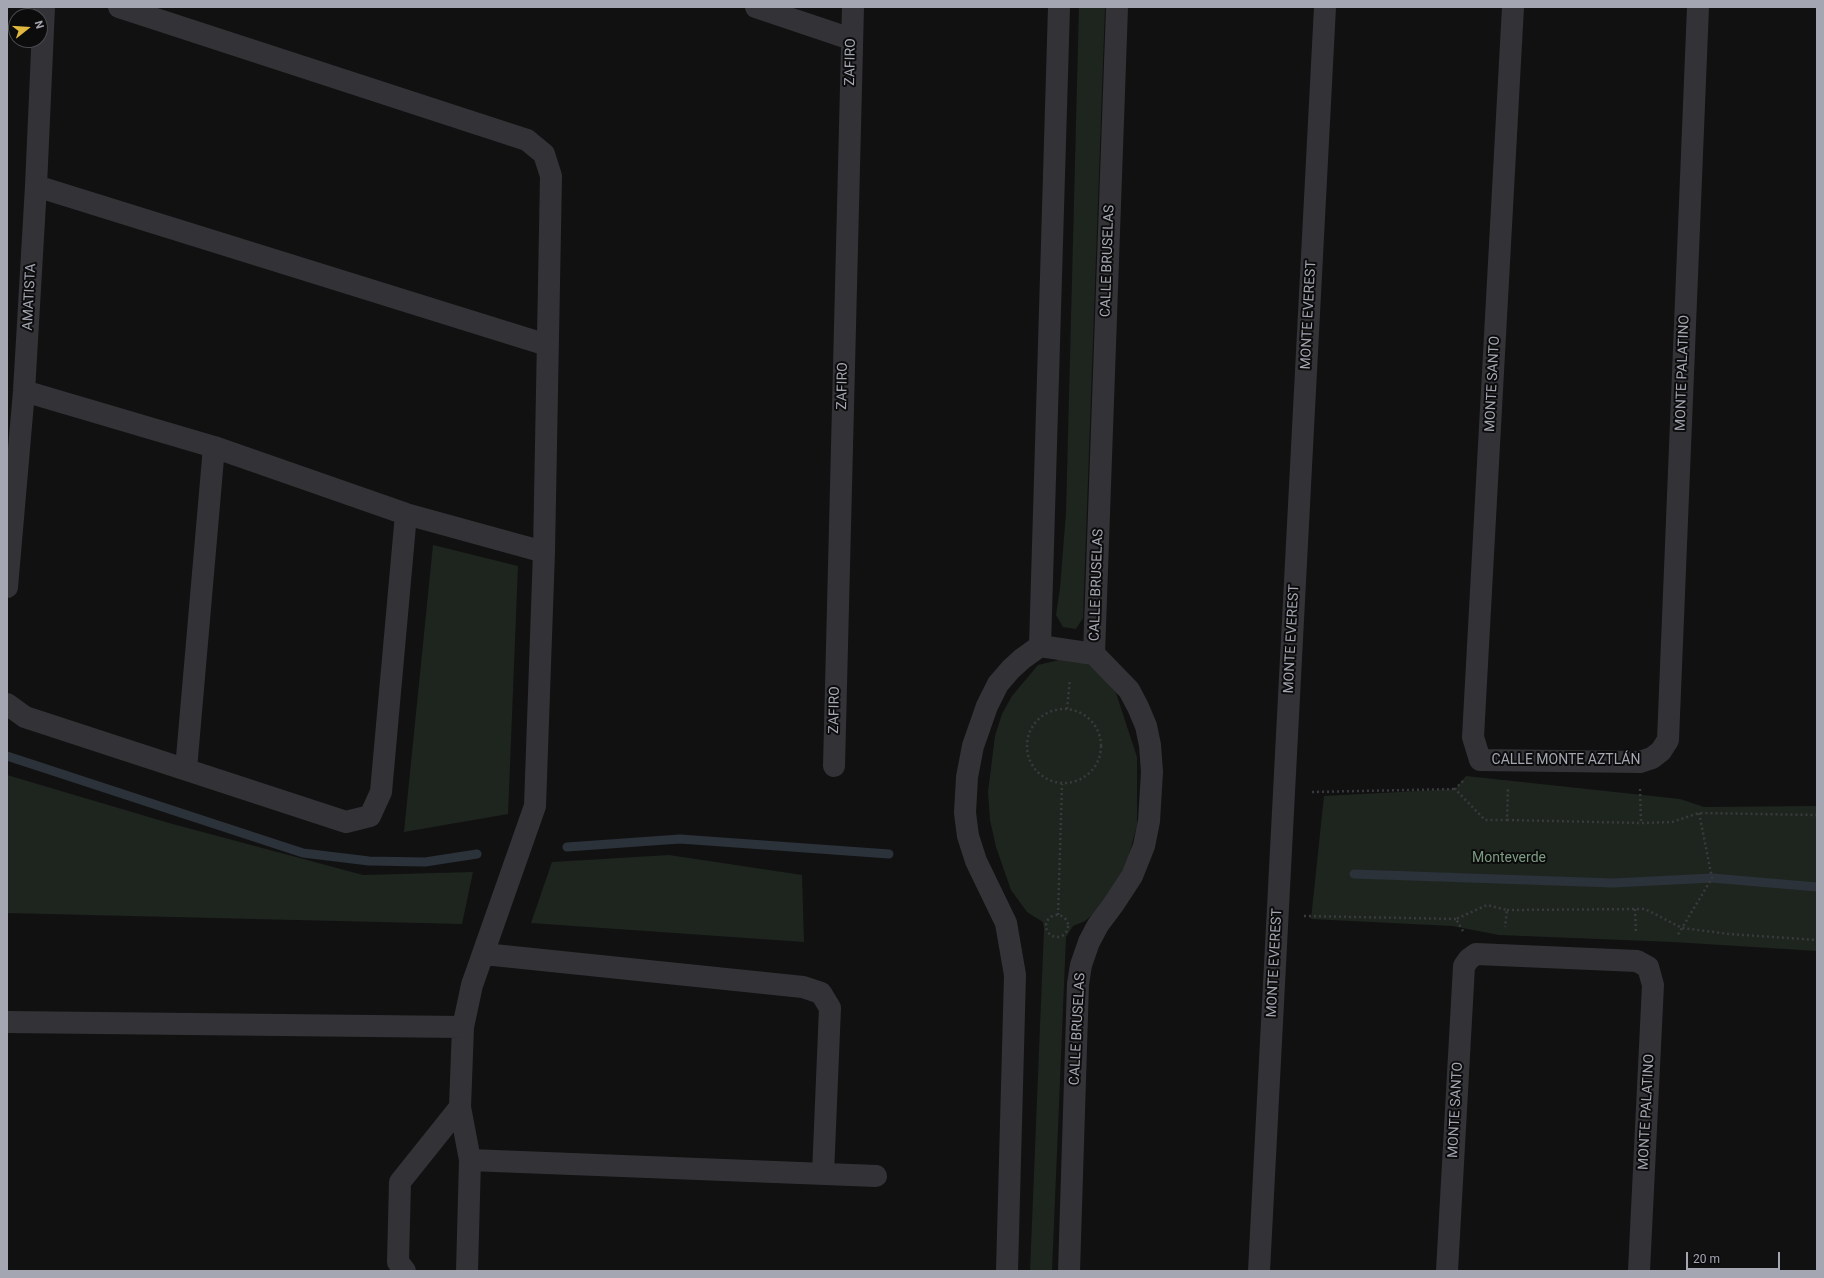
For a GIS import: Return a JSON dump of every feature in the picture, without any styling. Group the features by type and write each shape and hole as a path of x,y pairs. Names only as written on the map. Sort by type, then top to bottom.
{"street":[{"name":"AMATISTA","path":"7,587 24,391 36,186 44,7"},
{"path":"119,7 527,140 544,154 551,176 544,552 535,806 472,985 463,1027 460,1106 470,1160 467,1271"},
{"path":"756,7 851,39"},
{"name":"ZAFIRO","path":"834,766 853,7"},
{"path":"1040,646 1059,7"},
{"name":"CALLE BRUSELAS","path":"1069,1271 1078,984 1081,964 1089,942 1098,925 1132,876 1144,846 1149,822 1152,772 1146,726 1138,707 1129,690 1094,654 1117,7"},
{"name":"MONTE EVEREST","path":"1259,1271 1325,7"},
{"name":"MONTE SANTO","path":"1480,760 1473,737 1514,7"},
{"name":"MONTE PALATINO","path":"1668,740 1698,7"},
{"path":"36,186 548,345"},
{"path":"24,391 214,447 406,514 544,552"},
{"path":"186,769 214,447"},
{"path":"7,704 24,717 346,822 370,816 381,792 406,514"},
{"path":"1007,1271 1015,975 1006,924 976,861 968,836 965,813 967,777 973,746 988,706 998,684 1011,669 1040,646 1094,654"},
{"name":"CALLE MONTE AZTLÁN","path":"1480,760 1640,762 1652,758 1661,751 1668,740"},
{"path":"484,954 803,986 821,993 830,1008 824,1174"},
{"name":"MONTE SANTO","path":"1448,1271 1464,966 1469,959 1476,954"},
{"name":"MONTE PALATINO","path":"1476,954 1637,961 1648,967 1653,985 1639,1271"},
{"path":"7,1022 463,1027"},
{"path":"405,1271 398,1262 400,1182 460,1106"},
{"path":"470,1160 876,1176"}],"path":[{"path":"1067,709 1080,712 1090,719 1098,730 1102,742 1101,755 1096,767 1086,776 1075,782 1062,784 1051,781 1041,775 1033,767 1028,756 1027,744 1029,732 1044,714 1055,710 1067,709"},
{"path":"1455,789 1480,760"},
{"path":"1507,820 1508,760"},
{"path":"1640,762 1641,823"},
{"path":"1058,915 1062,784"},
{"path":"1284,792 1455,789 1485,820 1641,823 1672,822 1699,813 1817,815"},
{"path":"1677,936 1712,878 1699,813"},
{"path":"1507,910 1644,909 1682,928 1729,934 1817,940"},
{"path":"1058,915 1062,916 1067,921 1068,928 1064,934 1058,937 1051,935 1046,926 1049,919 1058,915"},
{"path":"1278,916 1456,919"}],"green space":[{"path":"1079,7 1105,7 1083,618 1076,629 1063,627 1056,615 1060,588 1066,513"},
{"path":"433,545 518,566 508,814 404,832"},
{"path":"1067,658 1087,663 1101,674 1116,693 1137,757 1137,825 1128,858 1116,885 1102,907 1085,921 1073,926 1066,937 1052,1271 1030,1271 1044,929 1043,922 1027,912 1011,890 996,847 990,820 988,792 995,736 1002,714 1012,696 1038,665"},
{"path":"7,775 169,823 363,875 473,872 462,924 7,913"},
{"name":"Monteverde","path":"1466,776 1680,799 1704,807 1817,806 1817,951 1673,942 1499,935 1452,926 1311,919 1324,796 1455,789"},
{"path":"669,855 802,875 804,942 531,923 552,862"}],"waterway":[{"path":"7,756 303,853 369,861 425,862 477,854"},
{"path":"567,847 680,839 889,854"},
{"path":"1354,874 1613,883 1712,878 1817,887"}]}
